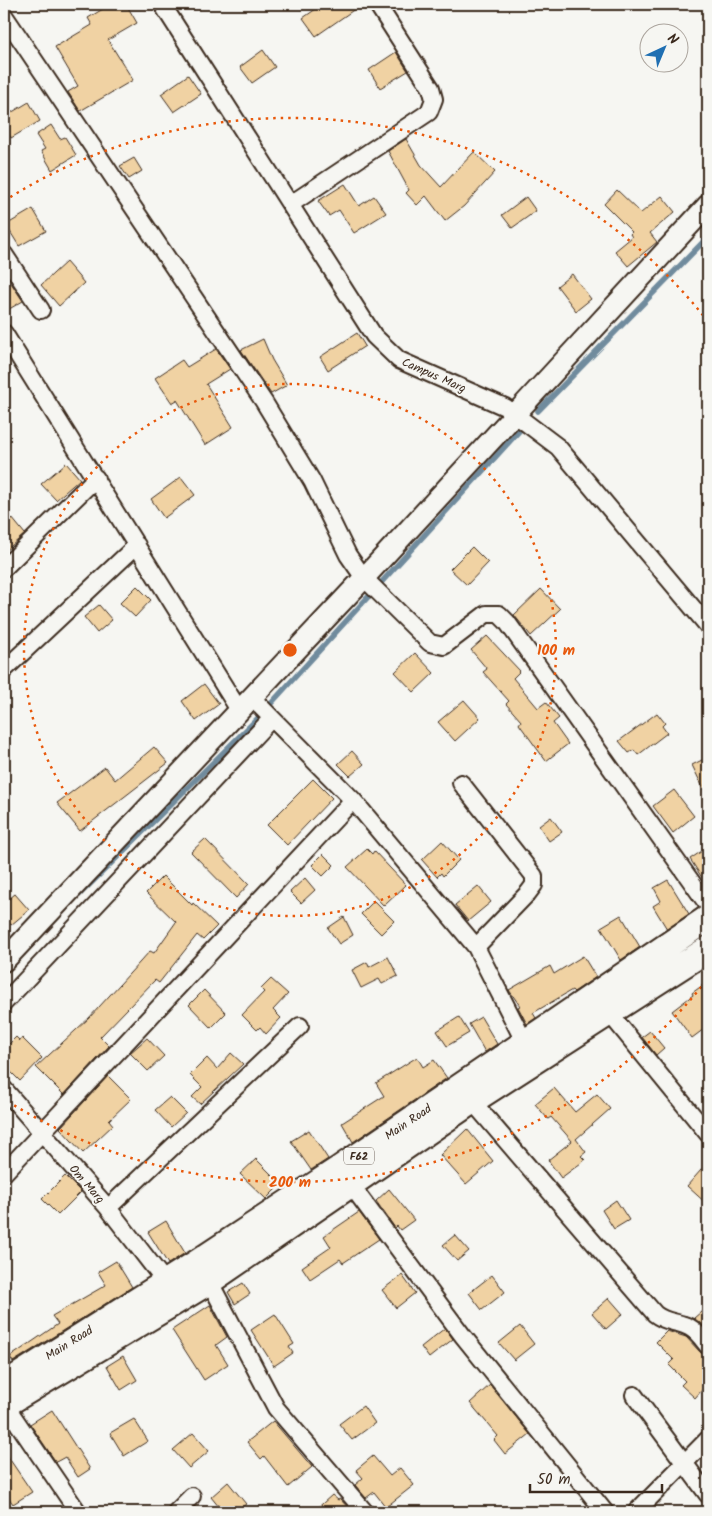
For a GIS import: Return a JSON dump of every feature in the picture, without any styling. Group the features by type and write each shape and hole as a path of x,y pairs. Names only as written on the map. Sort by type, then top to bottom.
{"main road":[{"name":"Main Road","path":"345,1177 525,1043 708,918"},
{"name":"Main Road","path":"4,1404 345,1177 472,1101 708,950"},
{"name":"Main Road","path":"4,1385 166,1283 204,1271"}],"street":[{"name":"Campus Marg","path":"162,4 374,336 399,360 505,407 558,447 708,626"},
{"path":"291,204 429,112 433,107 431,88 377,4"},
{"path":"4,14 264,402 312,481 333,528 364,578 430,643 444,646 486,614 499,614 508,622 708,905"},
{"path":"4,1003 257,708 364,578 708,205"},
{"path":"4,254 41,310"},
{"path":"4,333 137,545 257,708 353,800 476,947 525,1043"},
{"path":"4,568 96,478"},
{"path":"4,670 137,545"},
{"path":"4,961 257,708"},
{"path":"461,783 534,876 534,885 528,893 476,947"},
{"path":"4,1173 353,800"},
{"path":"610,1014 708,1134"},
{"path":"108,1208 300,1026"},
{"name":"Om Marg","path":"4,1089 108,1208 166,1283"},
{"path":"472,1101 655,1314 670,1323 691,1328 708,1346"},
{"path":"345,1177 463,1336 605,1512"},
{"path":"204,1271 276,1408 366,1512"},
{"path":"634,1395 708,1495"},
{"path":"4,1404 78,1512"},
{"path":"636,1512 708,1439"},
{"path":"176,1512 192,1496"}],"building":[{"path":"111,4 126,4 137,23 108,40 133,80 80,111 68,92 78,86 55,47 92,25 88,18"},
{"path":"323,4 362,4 316,36 303,18"},
{"path":"263,50 275,67 252,83 240,67"},
{"path":"396,52 408,71 380,88 369,70"},
{"path":"188,75 201,94 174,112 161,94"},
{"path":"29,102 40,121 11,138 4,125 4,117"},
{"path":"51,125 60,139 65,137 76,155 52,170 41,151 45,149 36,135"},
{"path":"406,139 421,165 441,187 474,152 495,172 464,206 445,221 426,196 417,205 406,193 409,190 388,151"},
{"path":"134,158 142,171 129,179 120,166"},
{"path":"345,184 359,206 374,196 386,213 354,233 339,210 329,216 318,201"},
{"path":"617,190 641,213 662,196 675,212 650,233 657,242 628,266 615,251 632,237 630,234 632,232 604,204"},
{"path":"526,197 536,211 512,228 502,215"},
{"path":"33,209 46,231 19,246 6,225"},
{"path":"66,262 84,283 59,306 41,285"},
{"path":"572,274 591,299 576,311 557,286"},
{"path":"11,283 23,301 4,312 4,287"},
{"path":"357,333 365,346 328,370 320,357"},
{"path":"263,339 272,360 287,385 271,394 241,350"},
{"path":"216,349 230,369 206,384 233,427 205,445 177,400 172,403 155,378 182,360 187,367"},
{"path":"66,463 80,479 56,500 41,484"},
{"path":"181,477 195,495 164,518 151,499"},
{"path":"12,518 25,534 4,552 4,525"},
{"path":"472,547 488,563 467,585 450,569"},
{"path":"137,586 151,600 135,617 120,603"},
{"path":"541,589 560,609 531,636 514,615"},
{"path":"99,605 112,620 97,633 84,617"},
{"path":"487,636 520,671 513,678 538,708 546,702 559,718 553,723 568,744 546,761 519,724 521,721 506,704 509,701 483,672 487,669 471,650"},
{"path":"415,653 434,673 414,692 395,672"},
{"path":"204,684 219,704 196,721 182,701"},
{"path":"464,700 480,718 455,741 438,722"},
{"path":"657,713 665,723 662,726 667,733 638,755 634,750 629,753 619,741"},
{"path":"154,747 168,763 80,831 57,803 105,767 115,780"},
{"path":"352,751 364,764 350,776 338,764"},
{"path":"708,757 708,798 692,765"},
{"path":"313,779 332,798 287,845 267,825"},
{"path":"674,790 694,816 673,833 653,806"},
{"path":"551,817 562,832 549,841 539,826"},
{"path":"205,839 249,884 236,898 191,852"},
{"path":"442,841 459,860 443,876 441,873 437,877 422,860"},
{"path":"708,847 708,887 690,859"},
{"path":"367,849 372,854 374,851 406,885 384,906 347,867"},
{"path":"323,854 334,865 323,876 312,865"},
{"path":"163,876 192,905 193,903 217,926 203,940 197,935 159,983 155,980 100,1037 109,1046 64,1095 36,1067 89,1018 150,951 154,953 176,922 146,893"},
{"path":"305,878 315,890 301,903 290,892"},
{"path":"668,880 689,914 667,929 653,906 661,901 654,888"},
{"path":"478,886 491,902 468,921 455,905"},
{"path":"15,894 29,910 11,925 4,917 4,903"},
{"path":"374,901 394,921 381,934 361,914"},
{"path":"621,915 640,947 621,960 601,927"},
{"path":"344,917 353,935 339,944 328,928"},
{"path":"583,956 596,977 574,992 572,990 533,1013 536,1018 527,1024 518,1007 520,1006 509,990 550,966 554,974"},
{"path":"388,957 398,976 382,984 379,979 361,988 352,970 367,962 369,967"},
{"path":"271,979 288,994 273,1010 281,1018 266,1034 260,1027 257,1030 242,1015 264,992 261,989"},
{"path":"708,984 708,1026 692,1038 672,1011 693,995 692,993 703,985 704,987"},
{"path":"204,990 226,1013 211,1028 189,1005"},
{"path":"459,1017 469,1033 447,1046 437,1031"},
{"path":"481,1017 497,1044 485,1052 469,1024"},
{"path":"650,1031 664,1048 656,1055 642,1037"},
{"path":"16,1037 20,1041 22,1038 42,1058 20,1081 4,1065 4,1049"},
{"path":"147,1038 164,1056 148,1071 130,1053"},
{"path":"231,1053 243,1064 200,1104 192,1097 202,1087 190,1075 207,1058 217,1069"},
{"path":"417,1057 423,1067 434,1060 447,1078 353,1142 342,1123 384,1096 376,1083"},
{"path":"108,1076 131,1099 109,1120 113,1125 83,1153 60,1128"},
{"path":"554,1088 575,1112 597,1094 610,1109 576,1139 586,1152 581,1156 585,1160 561,1178 548,1160 572,1141 551,1117 548,1119 535,1104"},
{"path":"170,1097 186,1113 171,1127 155,1110"},
{"path":"467,1129 493,1161 466,1184 440,1155"},
{"path":"309,1130 328,1159 311,1170 291,1141"},
{"path":"256,1159 281,1184 266,1199 240,1174"},
{"path":"708,1162 708,1205 687,1186"},
{"path":"65,1176 81,1192 58,1215 42,1199"},
{"path":"389,1189 414,1220 400,1230 397,1226 395,1228 376,1201"},
{"path":"616,1200 629,1220 614,1229 602,1210"},
{"path":"359,1212 379,1239 343,1263 340,1259 310,1279 302,1267 331,1247 324,1236"},
{"path":"166,1221 185,1253 168,1264 148,1232"},
{"path":"455,1235 469,1251 457,1261 443,1245"},
{"path":"116,1261 132,1287 13,1362 10,1357 58,1324 52,1316 106,1285 98,1272"},
{"path":"402,1275 415,1293 396,1308 382,1290"},
{"path":"492,1275 505,1292 482,1310 469,1293"},
{"path":"243,1283 250,1294 235,1304 228,1292"},
{"path":"609,1298 623,1314 606,1329 592,1313"},
{"path":"210,1305 227,1337 216,1345 228,1364 204,1380 172,1330"},
{"path":"708,1306 708,1331 694,1318"},
{"path":"275,1314 294,1344 289,1347 293,1353 274,1366 251,1330"},
{"path":"520,1326 534,1344 514,1360 499,1343"},
{"path":"445,1328 453,1339 429,1358 421,1347"},
{"path":"667,1331 686,1337 701,1353 708,1356 708,1383 695,1398 681,1385 685,1381 669,1365 674,1360 656,1342"},
{"path":"123,1356 137,1380 121,1390 107,1366"},
{"path":"490,1385 530,1434 505,1454 494,1440 498,1436 470,1403"},
{"path":"363,1406 375,1423 352,1440 339,1424"},
{"path":"52,1410 90,1469 78,1477 65,1457 56,1462 30,1424"},
{"path":"134,1419 148,1441 124,1456 110,1433"},
{"path":"273,1421 312,1467 288,1487 264,1456 261,1459 247,1442"},
{"path":"193,1433 209,1451 189,1468 173,1450"},
{"path":"4,1451 32,1492 13,1504 4,1491"},
{"path":"373,1456 390,1476 400,1468 414,1485 386,1507 374,1492 366,1498 355,1485 363,1478 356,1470"},
{"path":"228,1482 246,1504 236,1512 223,1512 211,1497"},
{"path":"332,1495 338,1500 340,1499 352,1512 313,1512"}],"waterway":[{"path":"538,411 708,237"},
{"path":"79,895 256,720 521,429"}]}
